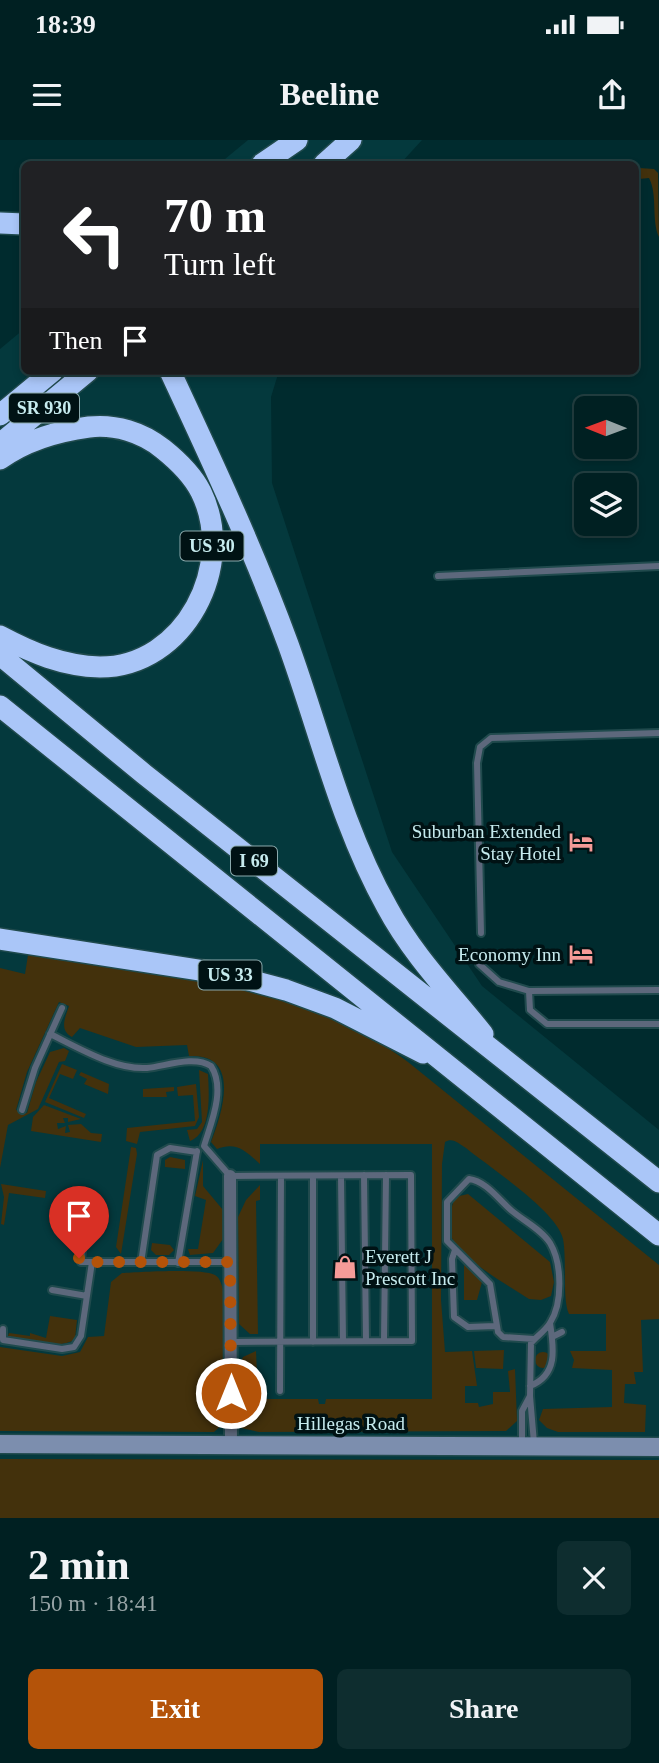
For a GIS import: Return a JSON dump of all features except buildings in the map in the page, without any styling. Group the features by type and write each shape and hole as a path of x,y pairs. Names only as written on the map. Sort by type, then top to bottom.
{"highway":[{"path":"266,161 297,140"},
{"path":"287,161 311,140"},
{"path":"327,161 351,140"},
{"path":"0,223 21,224"},
{"name":"SR 930","path":"0,415 48,375"},
{"name":"SR 930","path":"0,444 83,375"},
{"path":"172,375 247,538 288,645 355,841 387,908 422,961 509,1065"},
{"name":"US 30","path":"0,459 10,452 63,430 102,426 130,430 157,444 184,466 201,492 211,523 213,557 204,592 188,621 163,647 128,663 101,667 68,664 36,655 0,636"},
{"name":"I 69","path":"0,655 509,1065 659,1182"},
{"name":"I 69","path":"0,706 659,1235"},
{"name":"US 33","path":"0,939 231,975 286,990 335,1008 400,1044 445,1062"}],"main road":[{"name":"Hillegas Road","path":"0,1444 659,1447"}],"street":[{"path":"230,1177 231,1444"}],"lane":[{"path":"438,576 659,566"},
{"path":"481,933 477,763 480,747 491,738 659,733"},
{"path":"479,964 499,982 529,991 659,990"},
{"path":"529,991 530,1010 547,1024 659,1024"},
{"path":"22,1110 35,1068 62,1009"},
{"path":"50,1034 112,1061 137,1068 199,1062 211,1066 216,1082 216,1106 204,1146 197,1152 178,1263"},
{"path":"204,1146 230,1177 411,1175 412,1341 231,1342"},
{"path":"141,1263 157,1155 170,1149 197,1152"},
{"path":"364,1175 366,1341"},
{"path":"384,1341 386,1175"},
{"path":"280,1391 281,1176"},
{"path":"313,1176 313,1342"},
{"path":"341,1176 344,1341"},
{"path":"528,1445 530,1353 534,1339 550,1323 555,1312 559,1279 549,1242 475,1180 464,1182 447,1202 447,1241 490,1284 495,1326 503,1337 534,1339"},
{"path":"86,1197 80,1262 230,1262"},
{"path":"455,1250 452,1272 454,1317 468,1327 495,1326"},
{"path":"4,1329 3,1340 70,1349 81,1336 92,1262"},
{"path":"52,1290 87,1296"},
{"path":"530,1386 551,1371 550,1323"},
{"path":"552,1337 562,1332"},
{"path":"528,1445 522,1410 530,1396"}],"shaded area":[{"path":"248,140 422,140 403,161 223,161"},
{"path":"639,168 654,169 658,173 659,237 652,185 649,178 639,179"},
{"path":"21,332 21,375 278,375 271,397 272,483 392,852 482,986 659,1130 659,1460 0,1459 0,349"},
{"path":"28,955 176,976 274,998 321,1014 366,1035 408,1062 659,1265 659,1319 641,1320 643,1372 634,1372 636,1384 625,1384 624,1403 646,1405 645,1432 558,1432 547,1428 539,1420 543,1409 612,1407 612,1370 572,1368 574,1360 570,1351 606,1351 606,1314 569,1314 563,1239 558,1228 521,1190 466,1148 451,1140 445,1142 442,1164 441,1300 445,1352 472,1351 477,1386 465,1386 465,1403 478,1403 479,1407 493,1404 493,1392 510,1392 508,1371 515,1369 517,1421 506,1431 259,1432 241,1428 239,1366 243,1357 256,1351 258,1399 318,1399 319,1404 325,1404 326,1399 432,1399 432,1144 260,1144 260,1164 245,1151 235,1147 217,1149 211,1142 220,1115 224,1086 222,1074 216,1064 205,1058 189,1056 187,1045 136,1047 80,1028 72,1037 64,1027 69,1006 59,1002 27,1072 16,1110 27,1113 36,1082 50,1052 64,1048 69,1051 65,1061 59,1062 38,1109 8,1125 0,1168 0,968 25,974"},
{"path":"62,1064 77,1070 73,1079 60,1074 49,1098 86,1114 84,1118 45,1102"},
{"path":"199,1070 208,1074 208,1112 202,1130 190,1141 187,1130 197,1129 202,1122"},
{"path":"81,1072 109,1084 108,1094 84,1084 87,1079 79,1075"},
{"path":"196,1084 199,1117 195,1126 140,1132 137,1144 126,1141 127,1128 195,1121 193,1095 178,1096 177,1087"},
{"path":"174,1087 174,1091 166,1092 167,1097 143,1097 143,1089"},
{"path":"44,1105 81,1119 68,1122 68,1118 63,1118 65,1123 57,1123 58,1129 66,1126 65,1133 70,1132 68,1125 81,1124 91,1133 102,1134 101,1142 31,1131 33,1117"},
{"path":"131,1147 136,1148 137,1154 121,1254 116,1247"},
{"path":"170,1157 185,1160 185,1169 165,1167 165,1160"},
{"path":"203,1160 203,1186 223,1210 223,1239 213,1253 190,1255 188,1249 198,1249 206,1200 195,1196"},
{"path":"1,1184 46,1191 45,1198 9,1193 4,1225 1,1224 4,1197"},
{"path":"260,1185 260,1200 256,1201 258,1334 250,1334 239,1324 238,1217 246,1200"},
{"path":"468,1194 550,1262 554,1282 551,1296 541,1300 529,1299 485,1271 456,1244 449,1227 452,1206 455,1197"},
{"path":"152,1243 170,1245 174,1250 169,1255 156,1255 151,1250"},
{"path":"464,1264 482,1282 477,1300 464,1300"},
{"path":"198,1272 215,1275 219,1279 223,1289 223,1424 214,1432 0,1431 0,1347 62,1356 80,1352 88,1337 104,1336 111,1282 122,1273"},
{"path":"50,1316 77,1320 75,1339 52,1344 8,1336 9,1333 30,1336 30,1333 46,1338"},
{"path":"504,1350 503,1369 476,1368 474,1351"},
{"path":"543,1352 549,1354 549,1366 543,1368 537,1366 535,1360 537,1354"},
{"path":"0,1459 659,1460 659,1518 0,1518"}],"place":[{"name":"Suburban Extended Stay Hotel","path":"581,842"},
{"name":"Economy Inn","path":"581,954"},
{"name":"Everett J Prescott Inc","path":"345,1267"}],"route":[{"path":"79,1258 80,1262 230,1262 231,1393"}]}
